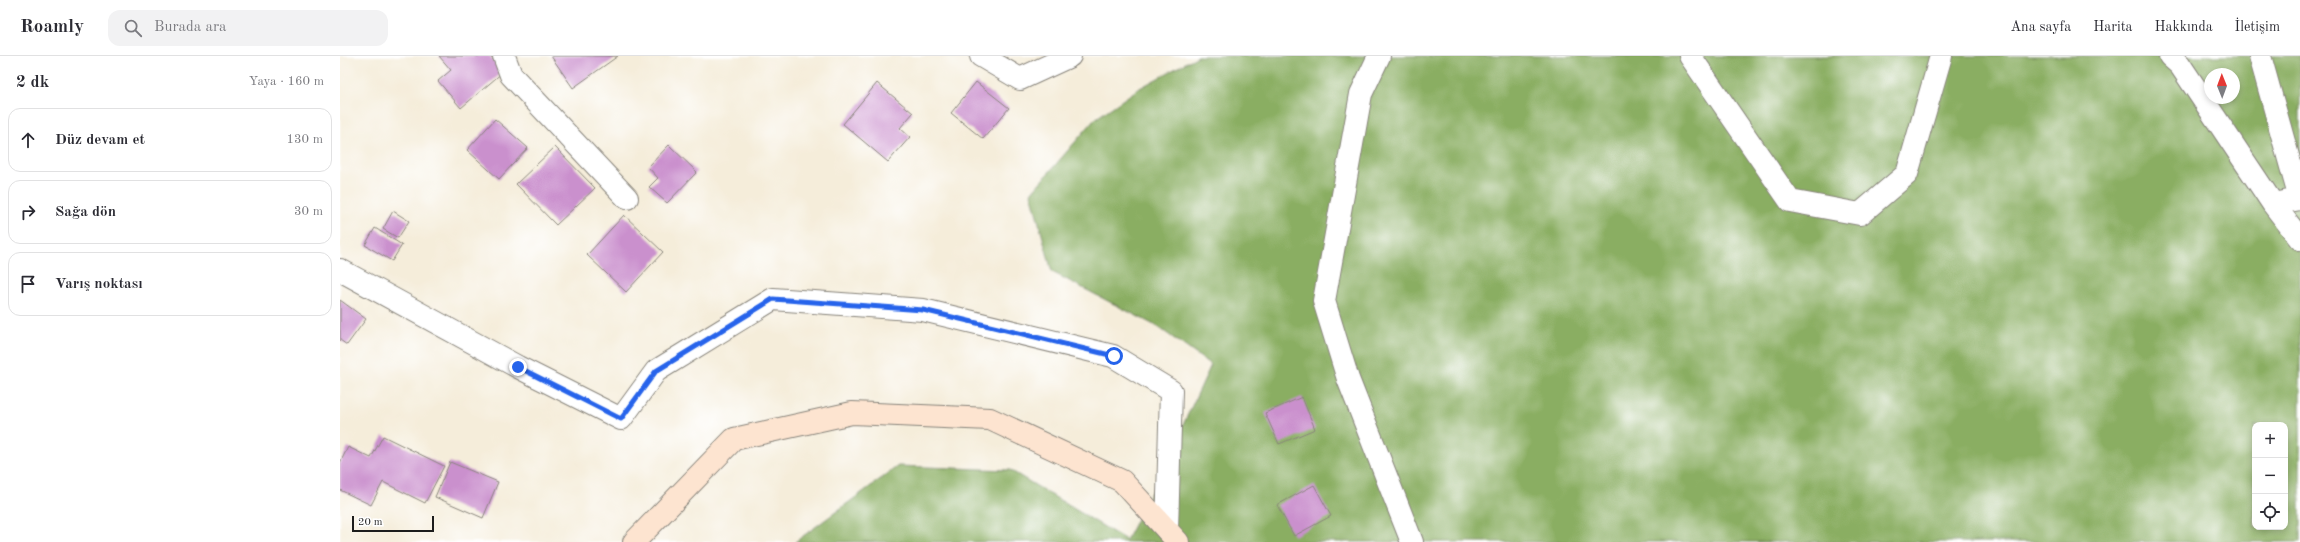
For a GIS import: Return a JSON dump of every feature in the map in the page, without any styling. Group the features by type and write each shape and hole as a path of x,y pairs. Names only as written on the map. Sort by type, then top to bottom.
{"street":[{"path":"504,56 511,75 627,198"},
{"path":"981,56 1020,79 1070,56"},
{"path":"1379,56 1361,94 1324,301 1348,379 1412,542"},
{"path":"1690,56 1790,201 1860,214 1907,174 1941,56"},
{"path":"2170,56 2180,65 2273,204 2300,239"},
{"path":"2260,56 2300,199 2273,204"},
{"path":"340,270 511,363 621,419 656,371 773,299 923,310 1114,356 1171,391 1173,536"},
{"path":"634,542 734,439 852,413 990,419 1122,481 1173,536"}],"green space":[{"path":"1198,56 2300,56 2300,542 795,542 898,466 1010,470 1126,540 1154,487 1211,365 1158,327 1052,272 1031,193 1095,119 1138,89"}],"building":[{"path":"439,56 490,56 503,72 461,108 438,81 451,70"},
{"path":"551,56 618,56 573,88"},
{"path":"976,82 1009,108 983,139 951,113"},
{"path":"877,83 913,113 900,128 910,137 888,162 843,124"},
{"path":"495,119 528,148 499,179 467,150"},
{"path":"669,145 697,172 667,203 649,187 658,178 648,167"},
{"path":"555,147 595,188 556,225 516,184"},
{"path":"393,211 409,221 398,238 383,229"},
{"path":"624,215 663,252 626,292 587,255"},
{"path":"375,228 402,245 392,261 365,245"},
{"path":"340,300 366,319 347,345 340,340"},
{"path":"1302,397 1315,429 1279,444 1265,413"},
{"path":"383,436 444,466 425,503 383,482 371,505 340,490 340,463 348,447 371,458"},
{"path":"450,462 498,482 483,518 435,497"},
{"path":"1314,485 1331,516 1294,536 1277,505"}],"route":[{"path":"518,367 621,419 656,371 773,299 923,310 1114,356"}]}
